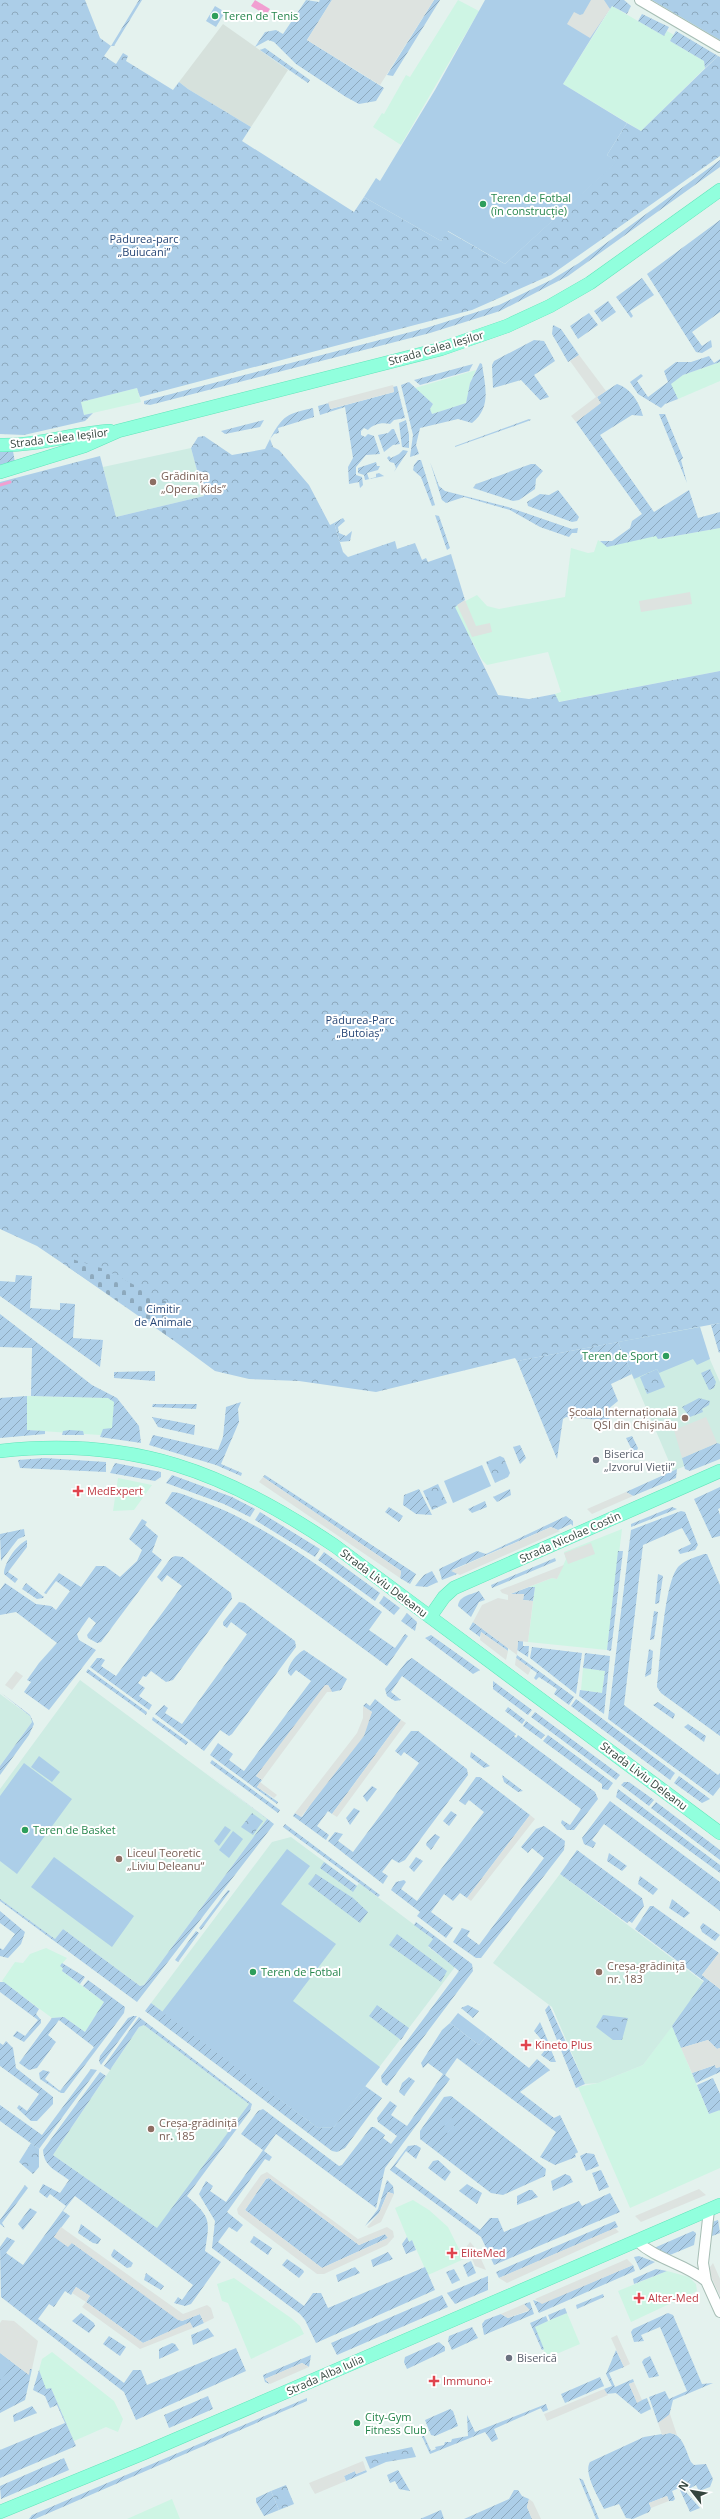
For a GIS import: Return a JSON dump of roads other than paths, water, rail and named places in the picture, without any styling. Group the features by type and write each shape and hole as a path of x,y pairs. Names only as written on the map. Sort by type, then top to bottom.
{"main road":[{"name":"Strada Calea Ieșilor","path":"0,472 84,446 118,431 441,349 507,326 550,306 590,283 720,190"},
{"name":"Strada Calea Ieșilor","path":"0,445 29,444 85,432 118,431"},
{"name":"Strada Liviu Deleanu","path":"0,1451 52,1447 110,1451 174,1464 205,1473 242,1490 295,1520 335,1546 720,1833"},
{"name":"Strada Nicolae Costin","path":"430,1617 444,1597 454,1588 720,1471"},
{"name":"Strada Alba Iulia","path":"0,2512 13,2508 714,2208"},
{"name":"Strada Alba Iulia","path":"0,2519 13,2508"}],"street":[{"path":"640,0 720,48"},
{"name":"Strada Alba Iulia","path":"714,2208 703,2263 706,2281 720,2312"},
{"name":"Strada Alba Iulia","path":"637,2241 648,2252 692,2269 706,2281"}],"water":[{"path":"255,0 270,9 266,15 251,6"}],"waterway":[{"path":"0,485 10,482"}],"place":[{"name":"Teren de Tenis","path":"215,16"},
{"name":"Teren de Fotbal (în construcție)","path":"483,204"},
{"name":"Grădinița „Opera Kids”","path":"153,482"},
{"name":"Teren de Sport","path":"666,1356"},
{"name":"Școala Internațională QSI din Chișinău","path":"685,1418"},
{"name":"Biserica „Izvorul Vieții”","path":"596,1460"},
{"name":"MedExpert","path":"78,1491"},
{"name":"Teren de Basket","path":"25,1830"},
{"name":"Liceul Teoretic „Liviu Deleanu“","path":"119,1859"},
{"name":"Teren de Fotbal","path":"253,1972"},
{"name":"Creșa-grădiniță nr. 183","path":"599,1972"},
{"name":"Kineto Plus","path":"526,2045"},
{"name":"Creșa-grădiniță nr. 185","path":"151,2129"},
{"name":"EliteMed","path":"452,2253"},
{"name":"Alter-Med","path":"639,2298"},
{"name":"Biserică","path":"509,2358"},
{"name":"Immuno+","path":"434,2381"},
{"name":"City-Gym Fitness Club","path":"357,2423"}],"park label":[{"name":"Pădurea-parc „Buiucani”","path":"144,245"},
{"name":"Pădurea-Parc „Butoiaș”","path":"360,1026"},
{"name":"Cimitir de Animale","path":"163,1315"}]}
